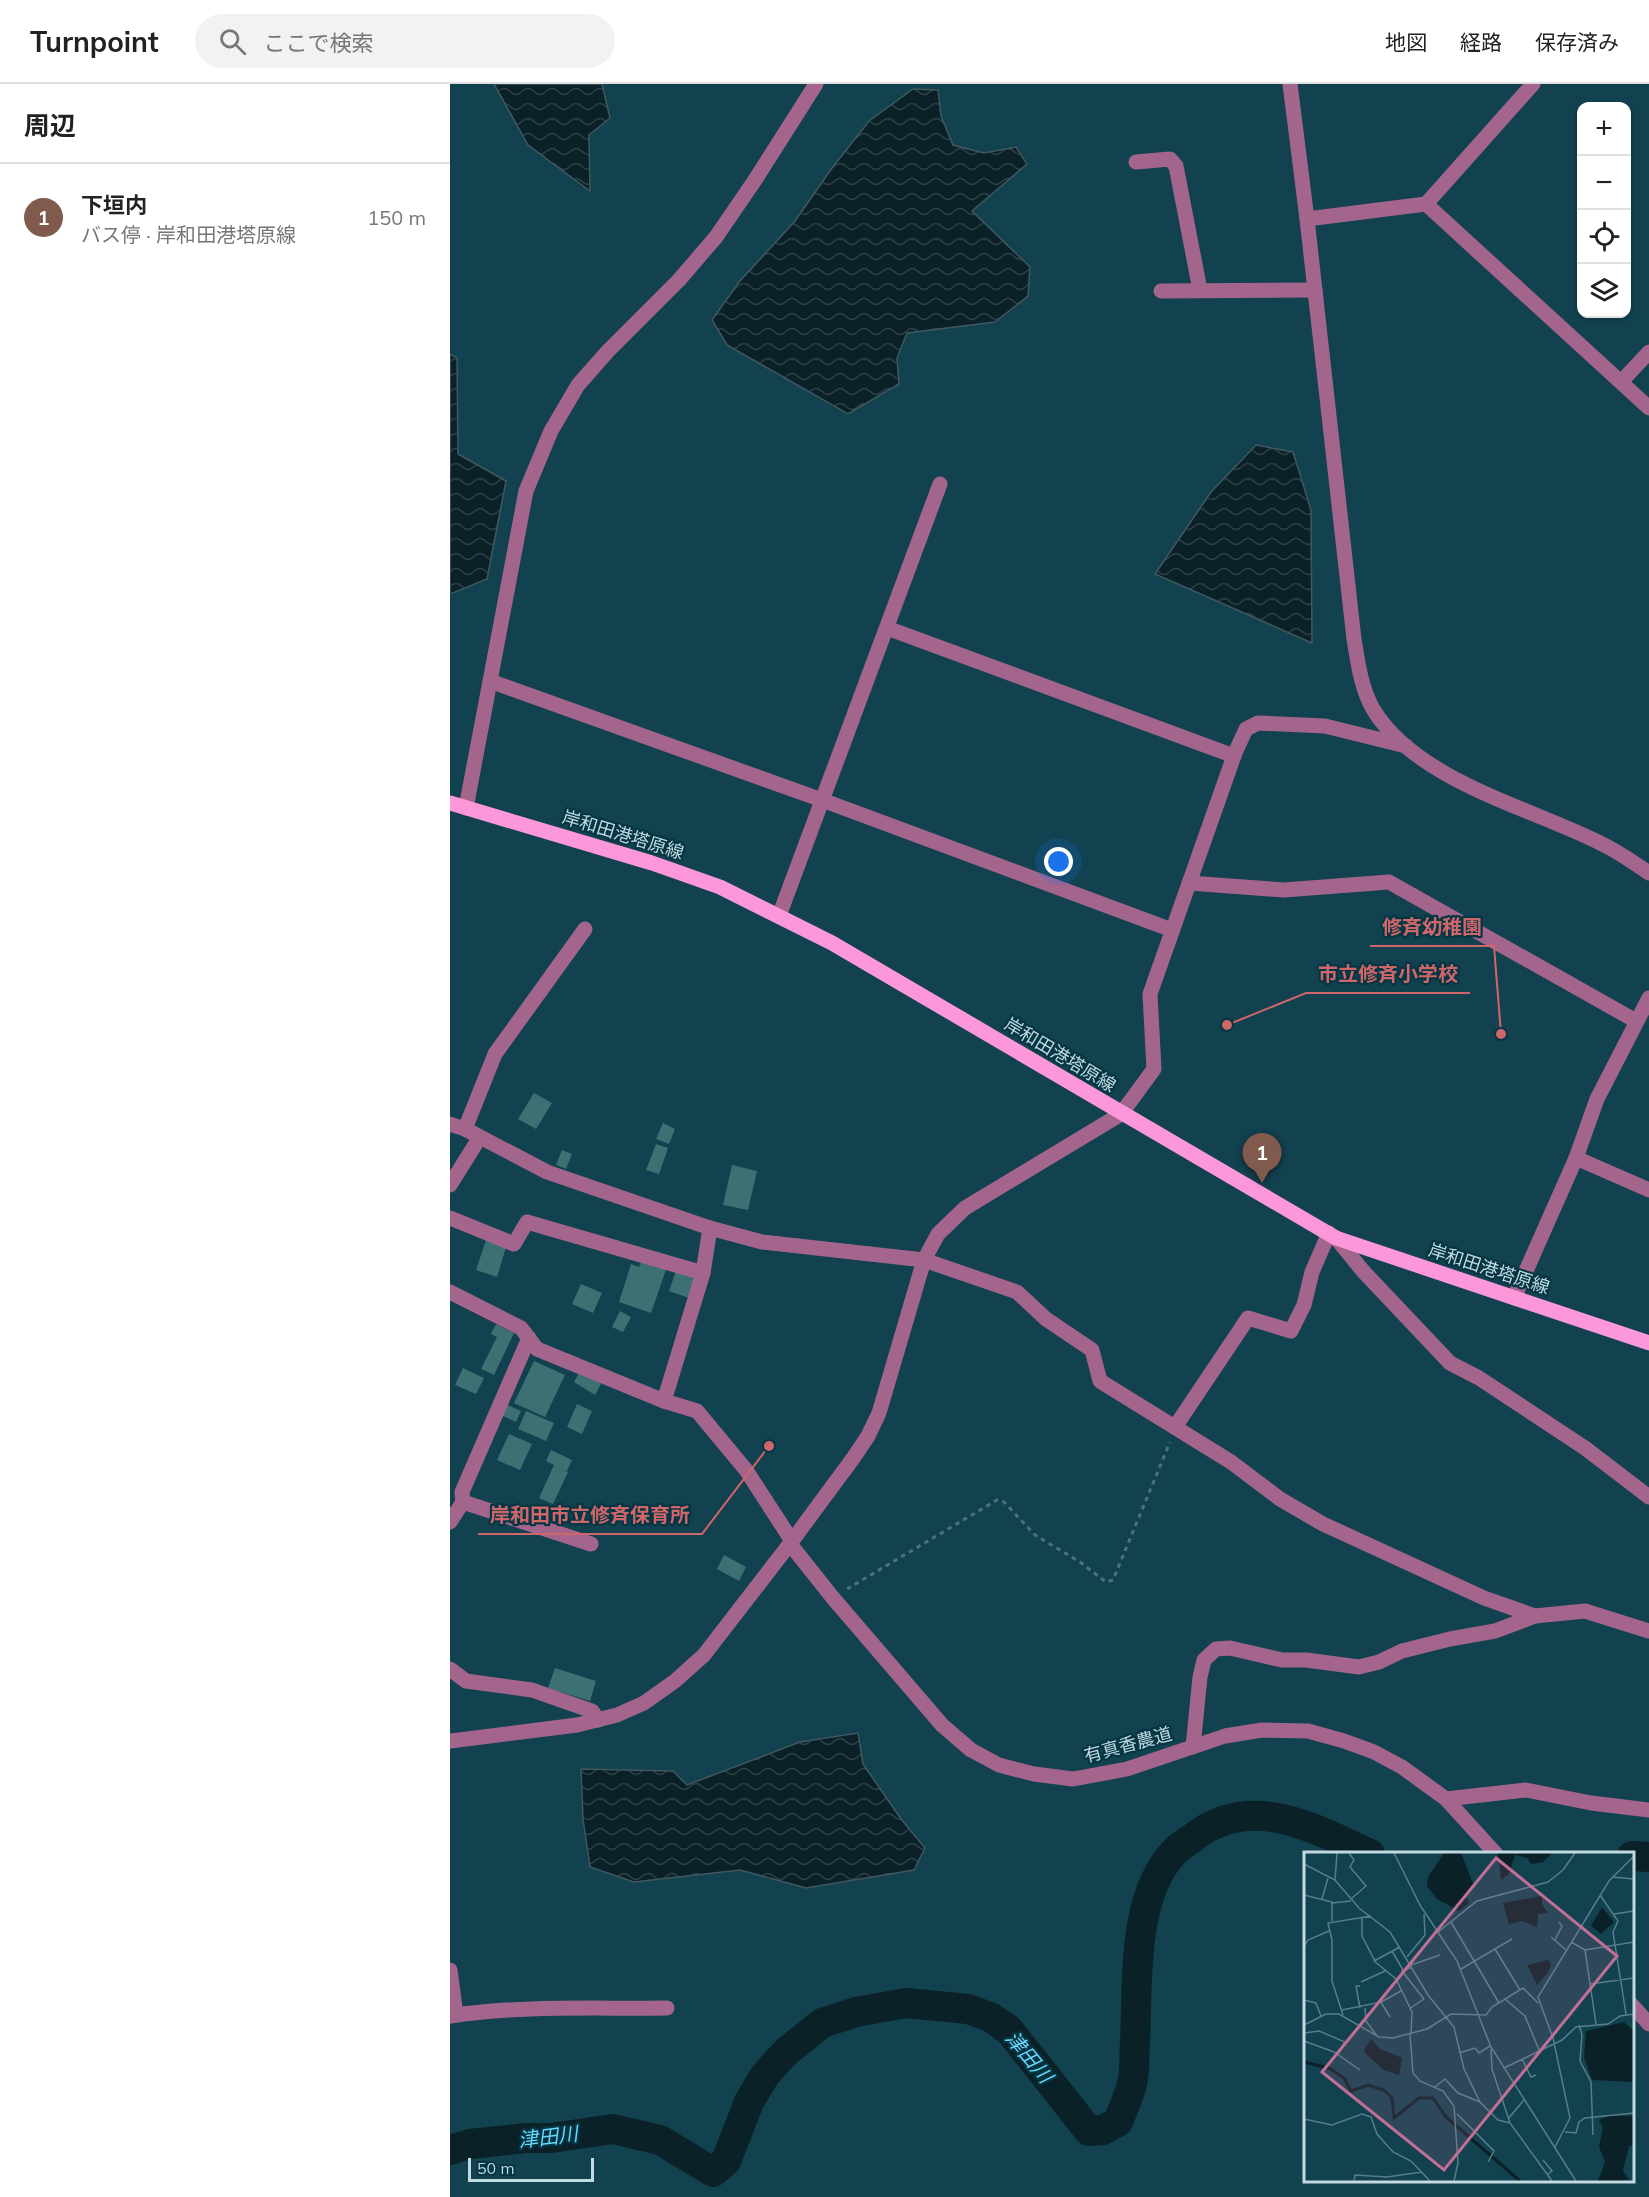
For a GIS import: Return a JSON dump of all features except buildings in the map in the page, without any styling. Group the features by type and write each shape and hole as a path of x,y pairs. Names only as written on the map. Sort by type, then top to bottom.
{"main road":[{"name":"岸和田港塔原線","path":"450,803 720,887 832,943 1332,1236 1649,1343"}],"street":[{"path":"466,808 526,491 551,431 578,385 608,351 679,280 716,237 816,84"},
{"path":"1290,84 1360,678 1373,709 1393,734 1421,759 1458,780 1604,844 1649,873"},
{"path":"1307,219 1426,204 1533,84"},
{"path":"1136,162 1170,159 1176,166 1200,290"},
{"path":"1426,204 1649,408"},
{"path":"1161,291 1316,290"},
{"path":"1621,382 1649,352"},
{"path":"779,916 940,484"},
{"path":"887,628 1234,756"},
{"path":"490,681 822,800 1172,930"},
{"path":"450,1741 577,1725 617,1715 644,1703 675,1681 704,1655 854,1457 876,1421 924,1260 938,1234 965,1208 1121,1114 1154,1069 1150,994 1234,756 1246,729 1258,723 1324,726 1406,746"},
{"path":"1189,883 1284,890 1389,882 1636,1021"},
{"path":"465,1129 495,1054 585,929"},
{"path":"1514,1298 1576,1158 1597,1099 1649,998"},
{"path":"450,1124 465,1129 547,1172 710,1228 762,1242 924,1260 1017,1292 1046,1319 1092,1350 1100,1381 1231,1462 1281,1499 1323,1524 1484,1598 1535,1616"},
{"path":"450,1185 480,1137"},
{"path":"1576,1158 1649,1190"},
{"path":"450,1218 514,1244 526,1222 703,1272"},
{"path":"664,1401 703,1272 710,1228"},
{"path":"1175,1427 1248,1318 1291,1331 1304,1305 1312,1272 1332,1236 1450,1363 1479,1378 1585,1448 1649,1497"},
{"name":"有真香農道","path":"450,1292 521,1328 537,1349 664,1401 697,1411 746,1470 791,1542 832,1598 942,1725 971,1750 999,1765 1034,1774 1073,1779 1127,1769 1225,1736 1262,1730 1308,1731 1344,1740 1402,1767 1446,1799 1494,1852"},
{"path":"450,1522 463,1502 462,1492 529,1338"},
{"path":"463,1502 591,1544"},
{"path":"1193,1747 1200,1677 1204,1660 1216,1649 1230,1648 1282,1660 1306,1660 1359,1667 1431,1644 1495,1631 1535,1616 1585,1611 1649,1630"},
{"path":"450,1669 466,1682 532,1690 592,1711 598,1720"},
{"path":"1446,1799 1526,1790 1591,1803 1649,1809"},
{"path":"450,1970 453,2016 481,2012 545,2009 667,2008"},
{"path":"1634,2007 1649,2024"}],"path":[{"path":"832,1598 997,1500 1004,1502 1035,1535 1080,1562 1106,1582 1113,1580 1175,1427"}],"water":[{"path":"494,84 602,84 610,118 589,135 590,191 528,145"},
{"path":"913,89 938,90 941,116 953,145 984,153 1016,147 1027,164 972,211 1030,267 1028,296 995,322 907,333 897,358 899,384 848,414 727,345 712,320 739,282 795,221 869,121"},
{"path":"450,354 457,358 458,454 506,481 487,579 450,594"},
{"path":"1256,445 1293,452 1311,510 1312,643 1155,574 1211,492"},
{"path":"858,1733 863,1764 901,1819 925,1848 914,1870 806,1888 740,1870 634,1882 590,1867 583,1819 581,1769 673,1771 687,1785 800,1742"}],"waterway":[{"name":"津田川","path":"450,2150 470,2144 526,2138 551,2138 613,2129 660,2140 713,2172 726,2161 749,2102 765,2075 786,2052 822,2023 856,2012 906,2003 968,2009 990,2017 1009,2030 1089,2131 1103,2130 1118,2122 1132,2084 1137,1967 1144,1915 1161,1869 1176,1850 1217,1823 1239,1817 1261,1816 1283,1819 1305,1826 1366,1852"},
{"name":"津田川","path":"1634,1856 1649,1857"}],"place":[{"name":"市立修斉小学校","path":"1227,1025"},
{"name":"修斉幼稚園","path":"1501,1034"},
{"name":"下垣内","path":"1262,1183"},
{"name":"岸和田市立修斉保育所","path":"769,1446"}]}
